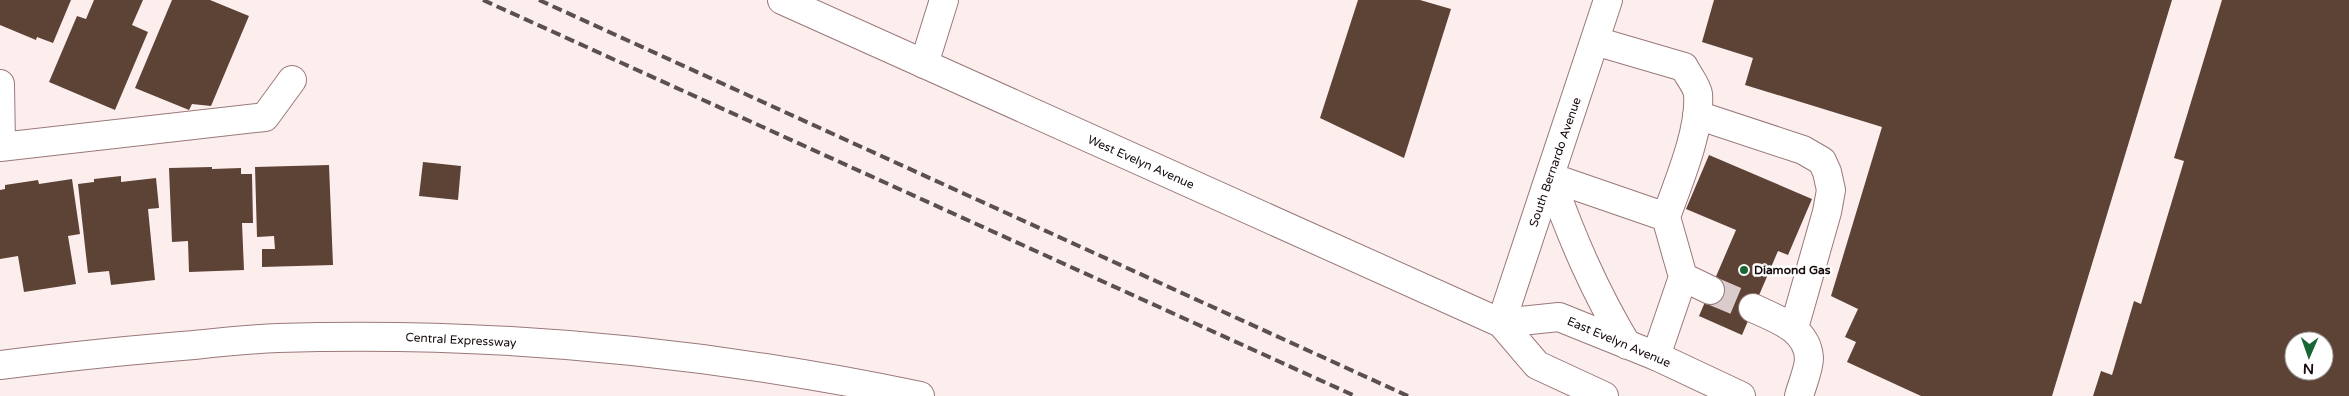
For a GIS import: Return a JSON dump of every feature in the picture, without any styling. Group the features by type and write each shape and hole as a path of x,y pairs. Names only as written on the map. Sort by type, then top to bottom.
{"main road":[{"name":"West Evelyn Avenue","path":"782,0 1501,323"},
{"path":"924,64 944,0"},
{"name":"South Bernardo Avenue","path":"1501,323 1608,0"},
{"path":"1595,41 1684,67 1698,93 1696,115 1687,156 1666,217 1683,277 1656,356"},
{"path":"0,84 0,147 265,117 292,80"},
{"path":"1696,115 1803,150 1822,161 1825,166 1831,190 1794,328"},
{"path":"1550,177 1666,217"},
{"path":"1550,177 1572,238 1601,302 1627,345"},
{"path":"1683,277 1710,290"},
{"path":"1753,308 1794,328 1805,343 1809,358 1798,396"},
{"name":"East Evelyn Avenue","path":"1501,323 1559,316 1656,356 1741,396"},
{"path":"1501,323 1537,365 1604,396"},
{"name":"Central Expressway","path":"0,365 90,353 276,338 418,337 598,346 859,383 920,396"}],"building":[{"path":"0,0 71,0 53,43 37,37 36,40 0,25"},
{"path":"94,0 143,0 132,25 148,32 115,110 49,82 77,16 86,19"},
{"path":"172,0 210,0 249,16 211,106 192,104 189,110 135,88"},
{"path":"1358,0 1420,0 1451,9 1404,158 1320,118"},
{"path":"1714,0 2172,0 2052,396 1921,396 1847,362 1856,342 1845,337 1858,309 1831,296 1882,127 1745,85 1753,58 1702,42"},
{"path":"2222,0 2349,0 2349,396 2093,396 2101,371 2112,375 2134,301 2141,304 2184,161 2174,158"},
{"path":"1709,155 1812,199 1788,255 1778,251 1742,335 1699,316 1736,230 1686,209"},
{"path":"423,162 461,166 458,200 419,196"},
{"path":"329,165 333,265 262,267 262,249 275,249 274,236 257,237 255,167"},
{"path":"212,167 212,169 241,168 241,174 252,174 253,223 242,223 244,270 189,272 188,241 172,242 169,168"},
{"path":"121,176 121,182 156,178 159,208 148,209 155,280 111,285 109,271 88,273 78,184 94,182 94,179"},
{"path":"72,179 80,234 68,236 76,284 24,292 18,256 0,259 0,190 5,189 5,185 38,180 39,184"}],"tunnel":[{"path":"1710,290 1753,308"}],"railway":[{"path":"483,0 1355,396"},
{"path":"539,0 1408,396"}],"place":[{"name":"Diamond Gas","path":"1744,270"}]}
